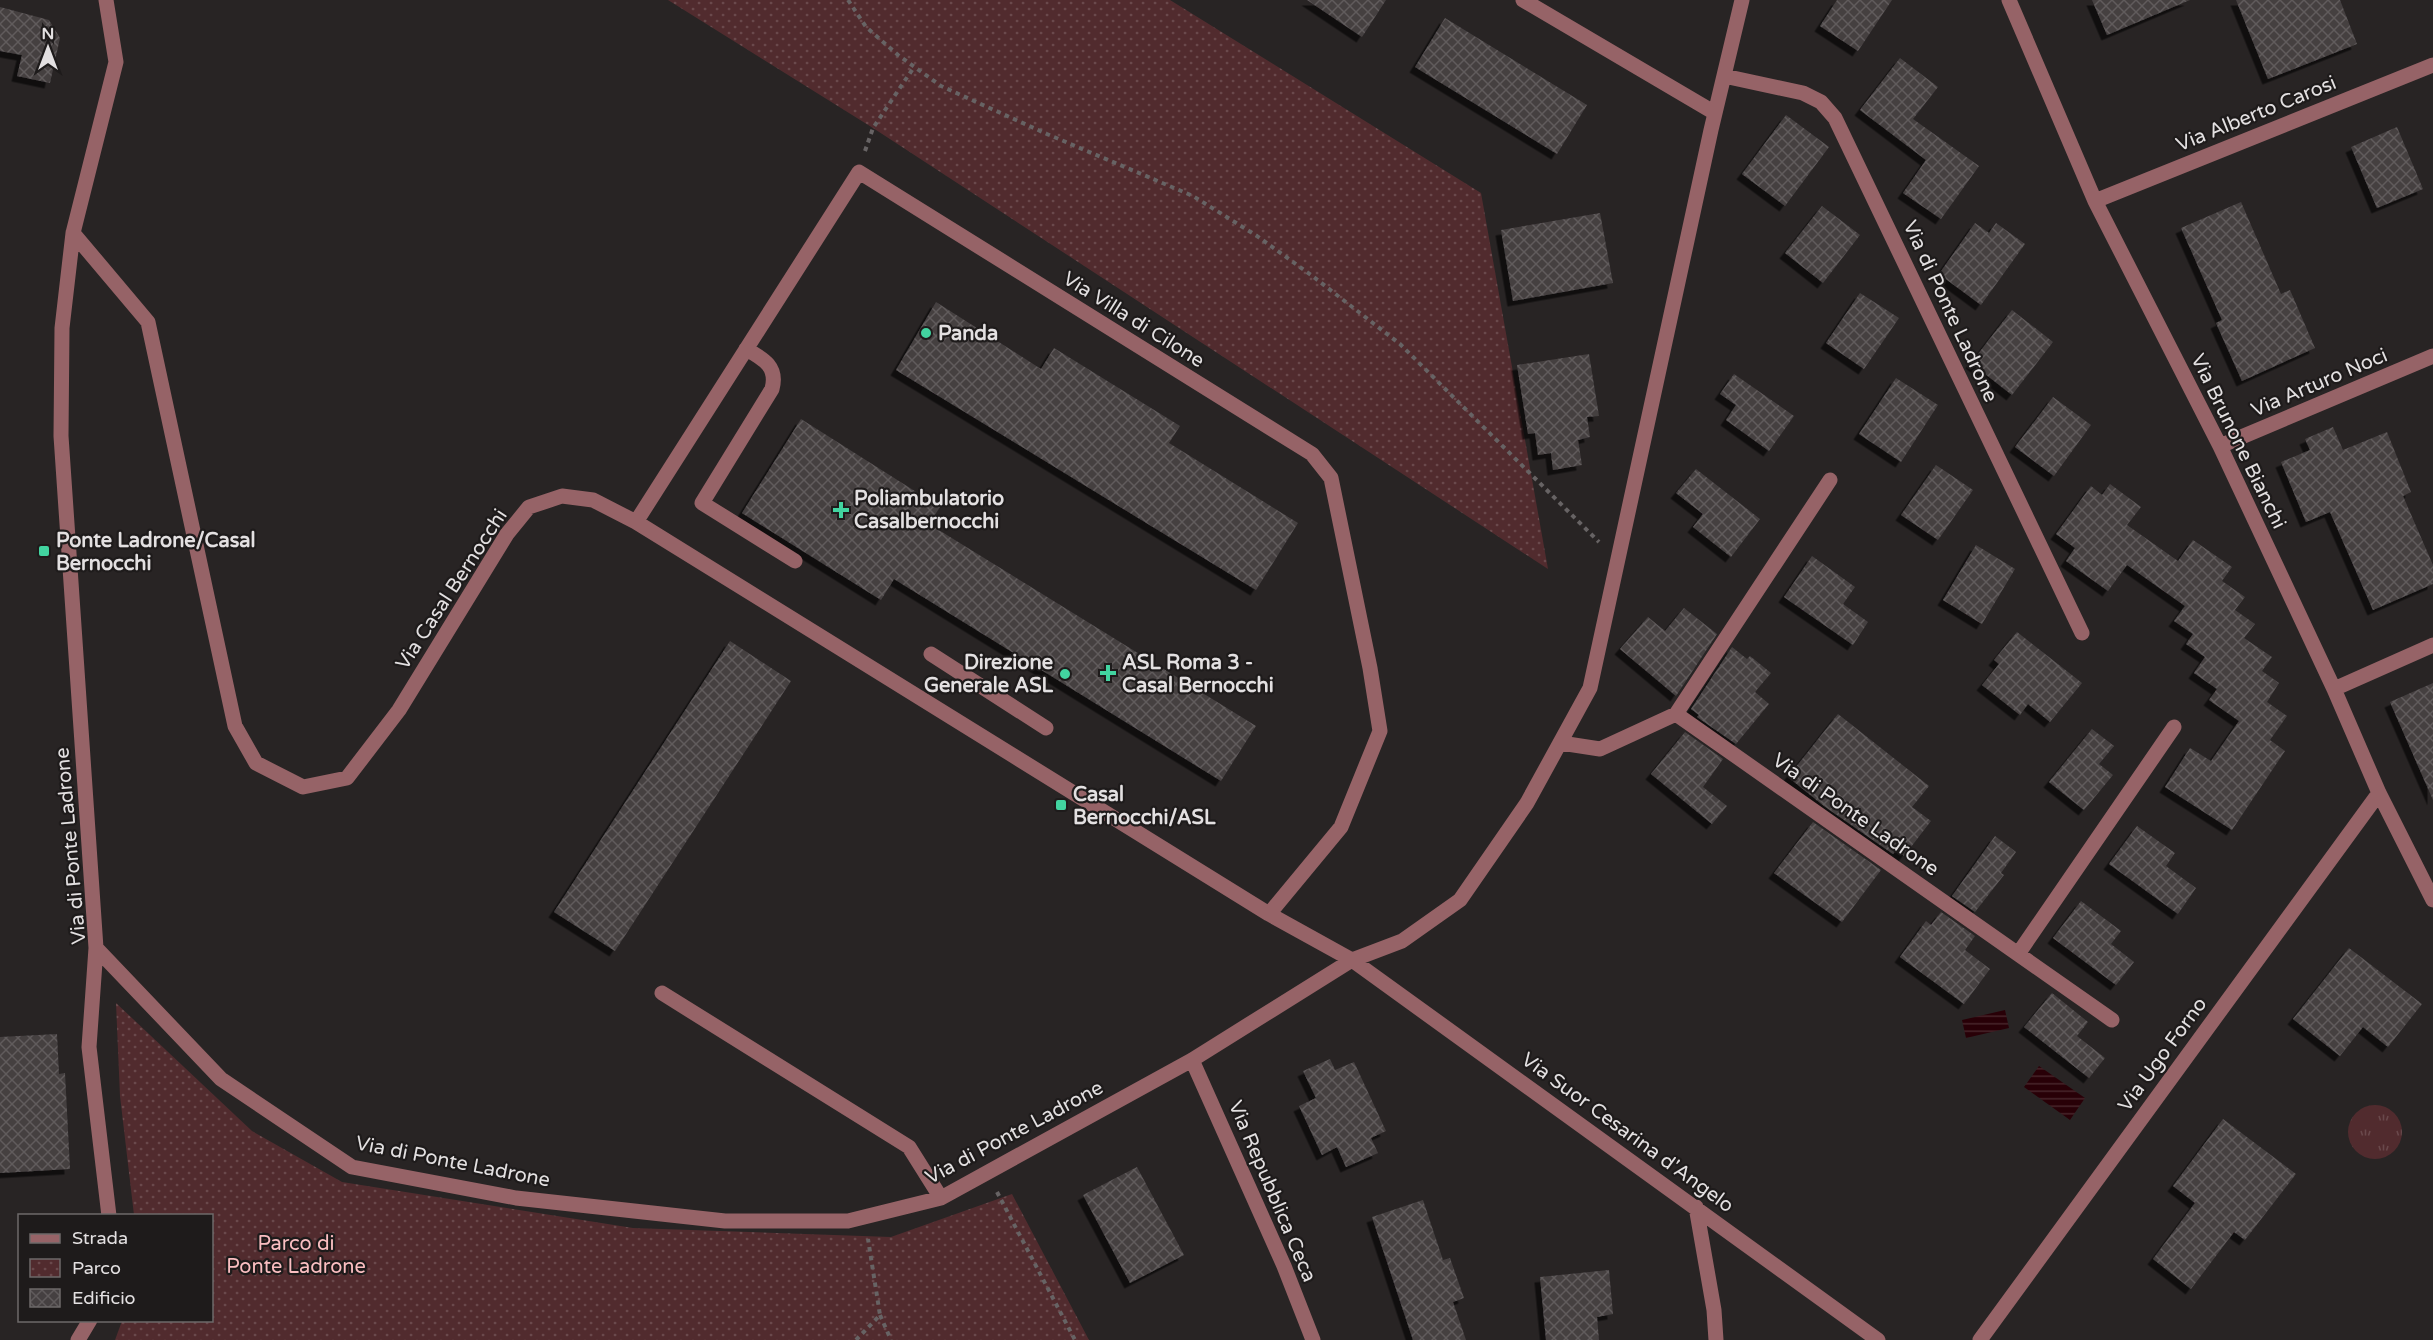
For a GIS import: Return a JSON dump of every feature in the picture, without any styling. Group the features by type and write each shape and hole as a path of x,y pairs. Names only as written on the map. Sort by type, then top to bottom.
{"street":[{"name":"Via di Ponte Ladrone","path":"106,0 116,62 73,233 62,328 62,436 96,948 221,1079 352,1167 516,1198 725,1221 848,1221 941,1198 1192,1059 1352,960 1402,941 1460,900 1527,802 1590,688 1715,113 1742,0"},
{"path":"1523,0 1715,113"},
{"name":"Via Brunone Bianchi","path":"2009,0 2096,201 2220,446 2334,689 2379,793 2433,900"},
{"name":"Via Alberto Carosi","path":"2096,201 2433,65"},
{"name":"Via di Ponte Ladrone","path":"1724,76 1803,93 1821,102 1835,118 2082,633"},
{"path":"636,522 859,172"},
{"name":"Via Villa di Cilone","path":"859,172 1312,453 1331,478 1370,668 1380,731 1341,827 1269,914"},
{"name":"Via Casal Bernocchi","path":"73,233 148,322 235,726 256,763 303,787 347,778 399,710 507,534 529,507 562,496 593,500 636,522 1269,914 1352,960"},
{"path":"746,349 764,359 773,369 772,389 702,503 795,561"},
{"name":"Via Arturo Noci","path":"2220,446 2433,356"},
{"path":"1561,742 1600,749 1676,714 1830,480"},
{"path":"2334,689 2433,645"},
{"path":"931,654 1046,728"},
{"name":"Via di Ponte Ladrone","path":"1676,714 2112,1020"},
{"path":"2018,954 2174,727"},
{"name":"Via Ugo Forno","path":"1980,1340 2379,793"},
{"path":"96,948 89,1047 109,1214"},
{"name":"Via Suor Cesarina d'Angelo","path":"1352,960 1878,1340"},
{"path":"662,993 909,1147 941,1198"},
{"name":"Via Repubblica Ceca","path":"1192,1059 1284,1266 1313,1340"},
{"path":"1696,1207 1714,1310 1716,1340"},
{"path":"78,1340 89,1322"}],"path":[{"path":"848,0 866,27 941,86 973,102 1193,196 1257,236 1400,344 1618,561"},
{"path":"859,172 873,128 914,67"},
{"path":"987,1173 1075,1340"},
{"path":"865,1217 880,1316 891,1340"},
{"path":"856,1340 880,1316"}],"green space":[{"path":"668,0 1170,0 1481,193 1548,569 873,128"},
{"name":"Parco di Ponte Ladrone","path":"116,1003 252,1131 342,1182 633,1228 891,1237 1012,1194 1089,1340 115,1340 122,1322 213,1322 213,1214 134,1214 120,1096"},
{"path":"2370,1105 2380,1105 2390,1109 2398,1117 2402,1132 2398,1147 2390,1155 2380,1159 2370,1159 2360,1155 2352,1147 2348,1137 2348,1127 2352,1117 2360,1109"}],"shaded area":[{"path":"2005,1010 2009,1028 1966,1038 1962,1020"},
{"path":"2039,1066 2085,1098 2070,1120 2024,1087"}],"building":[{"path":"1307,0 1386,0 1362,37"},
{"path":"1837,0 1892,0 1858,51 1820,26"},
{"path":"2092,0 2190,0 2107,35"},
{"path":"2236,0 2340,0 2357,44 2268,79"},
{"path":"0,7 49,20 60,38 50,83 17,76 22,55 0,51"},
{"path":"1445,18 1587,105 1557,154 1415,67"},
{"path":"1900,58 1938,87 1913,119 1979,166 1941,219 1903,193 1926,160 1860,110"},
{"path":"1786,115 1829,147 1785,206 1742,174"},
{"path":"2397,127 2423,189 2377,208 2351,147"},
{"path":"2241,202 2281,294 2290,290 2315,348 2242,381 2216,323 2222,320 2181,228"},
{"path":"1822,206 1860,235 1823,283 1785,253"},
{"path":"1600,213 1613,283 1513,301 1501,230"},
{"path":"1975,223 1989,233 1996,223 2025,244 1981,305 1939,274"},
{"path":"1860,293 1899,318 1864,369 1826,343"},
{"path":"936,302 1041,369 1054,348 1180,426 1169,443 1298,523 1256,590 896,370"},
{"path":"2012,310 2053,342 2012,395 1971,363"},
{"path":"1589,354 1599,416 1587,417 1590,437 1578,440 1582,465 1553,470 1551,453 1538,455 1535,433 1528,434 1517,365"},
{"path":"1734,374 1794,416 1769,451 1726,420 1736,405 1720,394"},
{"path":"1896,378 1938,405 1901,462 1859,434"},
{"path":"2053,397 2091,425 2054,476 2015,447"},
{"path":"801,419 940,507 929,524 1256,726 1221,781 894,579 881,600 742,513"},
{"path":"2333,427 2343,450 2387,432 2411,492 2403,496 2433,565 2433,584 2373,610 2330,512 2306,522 2281,462 2310,450 2305,439"},
{"path":"1936,465 1973,490 1938,540 1901,515"},
{"path":"1696,469 1760,519 1731,557 1693,527 1703,514 1676,493"},
{"path":"2110,484 2141,507 2127,525 2178,561 2193,540 2232,567 2222,581 2245,597 2235,610 2255,624 2244,638 2272,657 2262,671 2279,683 2267,702 2287,716 2270,740 2285,751 2232,830 2165,787 2190,748 2211,761 2239,721 2209,700 2217,689 2194,673 2205,657 2186,644 2193,634 2174,621 2185,606 2127,565 2108,591 2066,561 2075,548 2056,534 2091,486 2102,495"},
{"path":"1976,545 2015,569 1982,624 1943,600"},
{"path":"1812,556 1855,587 1843,604 1868,622 1853,645 1784,597"},
{"path":"1684,608 1717,634 1676,696 1620,649 1648,617 1665,631"},
{"path":"2017,632 2082,683 2050,722 2028,704 2020,715 1982,685 1999,664 1994,660"},
{"path":"730,641 791,681 615,951 554,912"},
{"path":"1732,647 1747,659 1750,656 1771,673 1755,692 1769,704 1736,744 1697,717 1699,715 1691,709"},
{"path":"2433,683 2433,800 2390,702"},
{"path":"1838,714 1929,786 1912,807 1931,821 1904,856 1896,850 1893,854 1824,806 1788,777"},
{"path":"2092,729 2114,746 2099,764 2113,775 2084,810 2049,782"},
{"path":"1685,732 1723,759 1703,787 1727,806 1712,824 1651,774"},
{"path":"1813,822 1881,870 1842,922 1774,873"},
{"path":"2137,826 2175,853 2166,866 2196,888 2178,914 2109,864"},
{"path":"1995,836 2016,852 2001,873 2004,875 1975,912 1952,896"},
{"path":"2081,901 2121,931 2111,944 2134,962 2116,985 2053,938"},
{"path":"1941,912 1975,936 1965,950 1990,969 1964,1004 1900,957 1926,921 1931,925"},
{"path":"2349,948 2422,1004 2388,1047 2363,1027 2340,1056 2293,1019"},
{"path":"2052,993 2088,1022 2077,1036 2105,1058 2089,1078 2024,1027"},
{"path":"57,1034 59,1074 65,1073 70,1169 0,1173 0,1037"},
{"path":"1330,1059 1335,1070 1354,1062 1386,1131 1371,1138 1378,1153 1346,1167 1337,1147 1322,1155 1299,1106 1316,1098 1303,1071"},
{"path":"2223,1119 2296,1174 2245,1240 2234,1232 2191,1289 2153,1259 2195,1203 2173,1186"},
{"path":"1137,1167 1184,1255 1130,1283 1083,1195"},
{"path":"1423,1200 1443,1260 1450,1258 1464,1298 1453,1302 1466,1340 1413,1340 1372,1217"},
{"path":"1609,1270 1613,1314 1597,1317 1599,1340 1546,1340 1540,1277"}],"place":[{"name":"Panda","path":"926,333"},
{"name":"Poliambulatorio Casalbernocchi","path":"841,510"},
{"name":"Ponte Ladrone/Casal Bernocchi","path":"44,551"},
{"name":"ASL Roma 3 - Casal Bernocchi","path":"1108,673"},
{"name":"Direzione Generale ASL","path":"1065,674"},
{"name":"Casal Bernocchi/ASL","path":"1061,805"}]}
